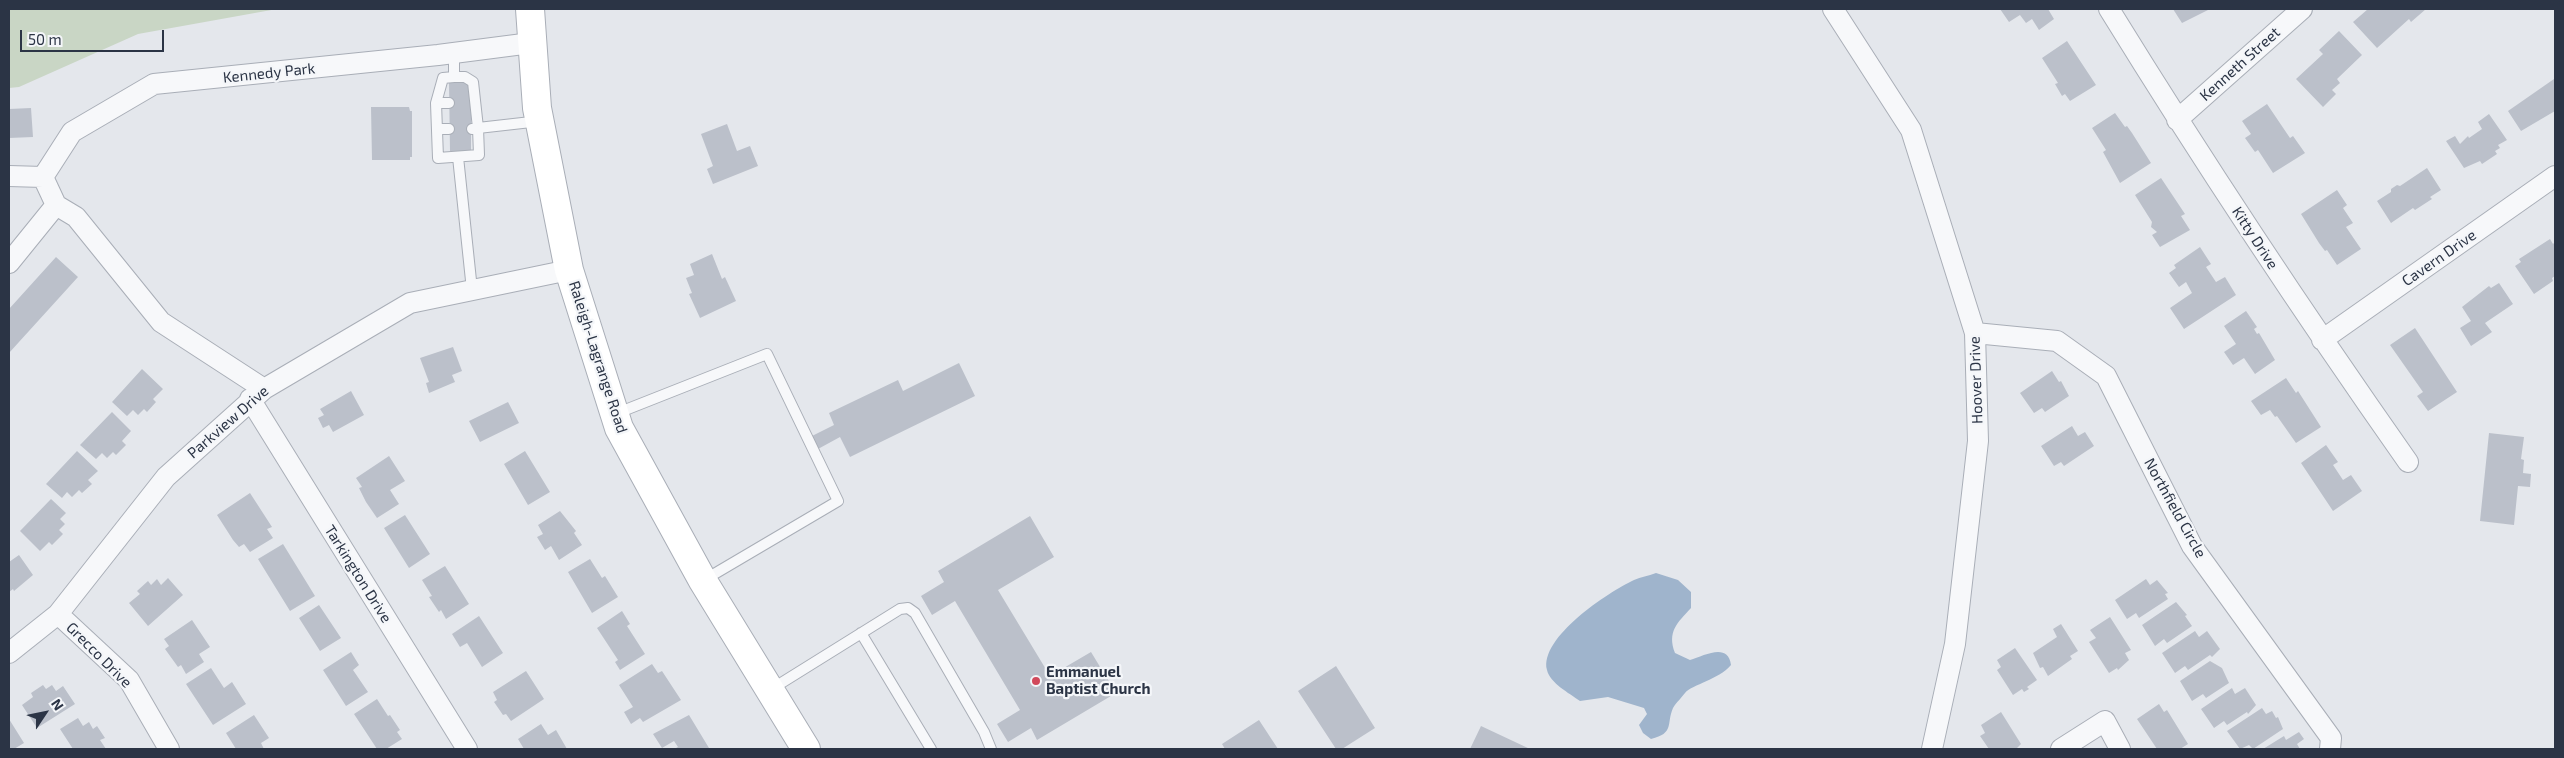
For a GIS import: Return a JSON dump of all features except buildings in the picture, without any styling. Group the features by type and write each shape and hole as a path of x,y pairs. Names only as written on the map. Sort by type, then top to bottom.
{"main road":[{"name":"Raleigh-Lagrange Road","path":"530,9 531,43 540,121 569,270 619,428 703,581 806,749"}],"street":[{"name":"Hoover Drive","path":"1833,9 1911,130 1975,333 1976,451 1955,644 1932,749"},
{"name":"Kitty Drive","path":"2109,9 2177,120 2322,340 2408,462"},
{"name":"Kenneth Street","path":"2177,120 2302,9"},
{"name":"Kennedy Park","path":"43,177 72,132 154,84 247,76 531,43"},
{"path":"9,176 43,177 56,205 9,262"},
{"name":"Cavern Drive","path":"2322,340 2555,176"},
{"name":"Tarkington Drive","path":"56,205 76,217 161,322 257,394 467,749"},
{"name":"Parkview Drive","path":"9,653 58,614 166,477 257,394 410,303 569,270"},
{"name":"Northfield Circle","path":"1975,333 2057,341 2106,376 2192,546 2332,738 2330,749"},
{"name":"Grecco Drive","path":"58,614 129,680 169,749"},
{"path":"2061,749 2105,721 2120,749"}],"lane":[{"path":"454,53 454,77"},
{"path":"454,77 470,78 473,82 474,129 479,155 438,158 436,103 443,78 454,77"},
{"path":"436,103 450,103"},
{"path":"474,129 540,121"},
{"path":"437,129 450,129"},
{"path":"458,157 472,290"},
{"path":"615,415 767,354 838,501 703,581"},
{"path":"769,690 900,609 908,608 914,613 984,732 991,749"},
{"path":"861,633 931,749"}],"green space":[{"path":"9,9 277,9 138,34 19,87 9,88"}],"water":[{"path":"1656,573 1678,580 1691,592 1691,608 1678,623 1673,633 1672,639 1675,653 1690,660 1720,652 1729,658 1731,665 1713,678 1685,693 1673,708 1667,731 1659,737 1651,739 1643,733 1639,725 1647,714 1644,708 1608,697 1580,701 1560,687 1549,675 1547,657 1564,631 1593,605 1622,586"}],"place":[{"name":"Emmanuel Baptist Church","path":"1036,681"}]}
